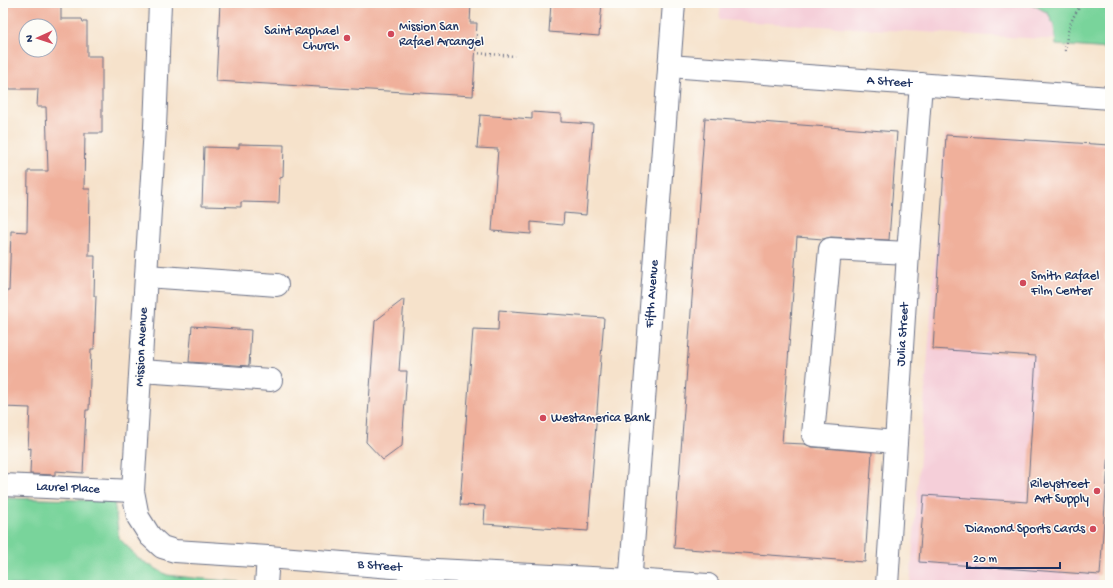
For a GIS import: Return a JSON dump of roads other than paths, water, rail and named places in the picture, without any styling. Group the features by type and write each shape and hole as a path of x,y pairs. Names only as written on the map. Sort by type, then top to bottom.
{"street":[{"name":"Mission Avenue","path":"160,3 155,127 133,491 138,517 150,536 162,547 175,551 268,557"},
{"name":"Fifth Avenue","path":"631,582 674,3"},
{"name":"A Street","path":"669,66 1110,98"},
{"name":"Julia Street","path":"887,585 908,253 921,84"},
{"path":"896,442 813,435 830,249 908,253"},
{"path":"146,276 277,285"},
{"path":"141,371 271,380"},
{"name":"Laurel Place","path":"3,485 133,491"},
{"path":"266,585 268,557"},
{"name":"B Street","path":"268,557 417,569 631,582 708,585"}],"place":[{"name":"Mission San Rafael Arcangel","path":"391,34"},
{"name":"Saint Raphael Church","path":"347,38"},
{"name":"Smith Rafael Film Center","path":"1023,283"},
{"name":"Westamerica Bank","path":"543,418"},
{"name":"Rileystreet Art Supply","path":"1097,491"},
{"name":"Diamond Sports Cards","path":"1093,529"}]}
